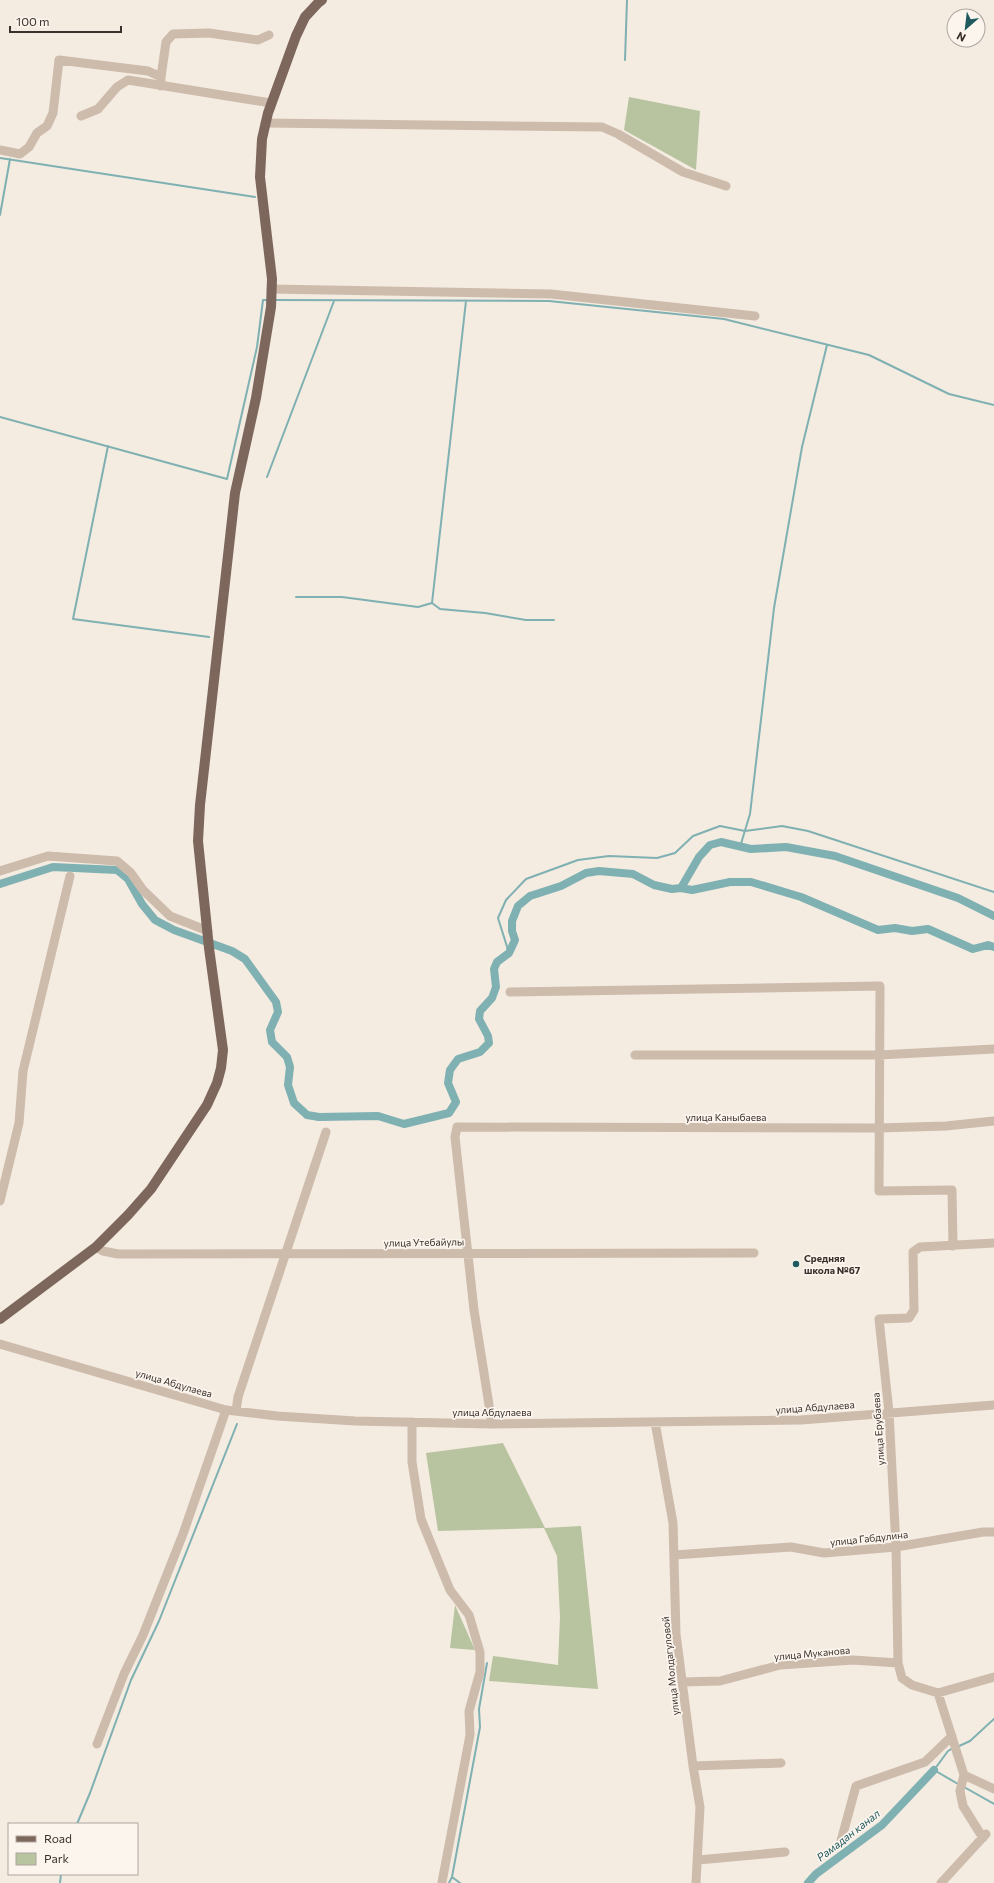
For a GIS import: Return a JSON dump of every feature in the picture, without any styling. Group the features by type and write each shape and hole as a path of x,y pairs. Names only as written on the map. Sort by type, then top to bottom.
{"main road":[{"path":"0,1319 96,1247 128,1215 151,1189 207,1105 217,1083 221,1068 223,1050 208,939 198,841 200,806 235,493 256,398 271,298 272,279 260,177 262,139 271,103 296,36 305,17 322,0"}],"street":[{"path":"161,86 166,42 173,34 209,33 258,40 269,35"},
{"path":"0,150 20,154 29,147 38,133 47,126 53,113 59,60 148,71 161,77"},
{"path":"81,116 98,110 117,88 128,80 271,103"},
{"path":"265,123 602,127 618,134 683,172 726,186"},
{"path":"271,298 552,294 755,316"},
{"path":"0,871 48,856 117,861 131,872 144,890 170,916 208,939"},
{"path":"0,1201 18,1123 23,1071 70,876"},
{"path":"510,992 880,986 878,1128 879,1191 952,1190 952,1246"},
{"path":"635,1054 879,1055 994,1049"},
{"name":"улица Каныбаева","path":"468,1253 455,1138 457,1127 878,1128 946,1126 994,1121"},
{"path":"236,1411 238,1397 326,1132"},
{"name":"улица Ерубаева","path":"938,1693 912,1685 902,1678 898,1663 896,1547 889,1412 879,1319 909,1318 914,1310 914,1252 920,1247 994,1243"},
{"name":"улица Утебайулы","path":"96,1247 104,1251 118,1254 285,1255 468,1253 754,1253"},
{"path":"468,1253 474,1310 492,1424"},
{"name":"улица Абдулаева","path":"0,1344 226,1410 277,1416 355,1422 492,1424 801,1420 994,1405"},
{"path":"98,1744 124,1674 143,1635 183,1534 226,1410"},
{"path":"412,1422 412,1462 421,1518 450,1590 469,1615 480,1652 480,1672 469,1711 470,1735 442,1882"},
{"name":"улица Молдагуловой","path":"655,1422 673,1523 676,1634 693,1766 700,1807 696,1883"},
{"name":"улица Габдулина","path":"674,1555 791,1547 824,1553 896,1547 983,1532 994,1532"},
{"name":"улица Муканова","path":"682,1682 720,1681 780,1665 853,1660 898,1663"},
{"path":"940,1883 985,1836 963,1806 960,1791 964,1775 938,1693 994,1677"},
{"path":"842,1841 856,1786 925,1762 952,1736"},
{"path":"693,1766 781,1762"},
{"path":"964,1775 994,1789"},
{"path":"698,1860 785,1852"}],"green space":[{"path":"629,97 700,111 696,170 624,130"},
{"path":"503,1443 545,1528 581,1526 598,1689 489,1681 493,1656 558,1665 560,1617 557,1556 544,1528 438,1531 426,1453"},
{"path":"455,1605 475,1650 450,1648"}],"waterway":[{"path":"625,60 627,0"},
{"path":"0,158 255,197"},
{"path":"0,215 10,159"},
{"path":"0,417 227,479 257,347 263,300 268,300"},
{"path":"274,300 549,301 724,319 869,355 949,394 994,405"},
{"path":"267,477 334,301"},
{"path":"466,301 432,603 440,609 485,613 526,620 554,620"},
{"path":"740,847 750,814 774,608 802,447 827,345"},
{"path":"108,446 73,619 209,637"},
{"path":"296,597 342,597 418,607 432,603"},
{"path":"509,953 498,918 506,900 526,879 578,860 609,856 657,858 675,853 693,836 720,826 745,831 782,826 808,831 994,892"},
{"path":"681,888 699,857 710,845 721,842 751,849 786,847 835,856 958,898 994,916"},
{"path":"0,884 53,867 117,870 128,879 142,904 155,920 174,930 232,951 245,959 276,1002 278,1012 270,1030 272,1042 287,1057 290,1067 288,1085 294,1103 307,1115 319,1117 378,1116 404,1124 449,1113 456,1102 448,1083 450,1070 458,1059 480,1052 489,1043 488,1036 479,1019 480,1011 492,998 496,987 494,969 497,962 509,953 515,940 512,931 512,921 518,906 530,896 561,886 586,873 599,871 633,874 654,885 672,889 681,888 692,890 730,882 751,882 801,897 878,930 895,928 912,931 928,929 973,949 988,945 994,947"},
{"path":"77,1823 90,1793 131,1680 159,1621 237,1424"},
{"path":"460,1883 452,1877 480,1727 479,1709 487,1663"},
{"path":"957,1747 970,1741 994,1719"},
{"name":"Рамадан канал","path":"953,1748 948,1751 934,1770 958,1784"},
{"name":"Рамадан канал","path":"808,1883 816,1874 882,1825 934,1770"},
{"path":"964,1787 994,1804"},
{"path":"60,1883 61,1875"},
{"path":"449,1883 452,1877"}],"place":[{"name":"Средняя школа №67","path":"796,1264"}]}
